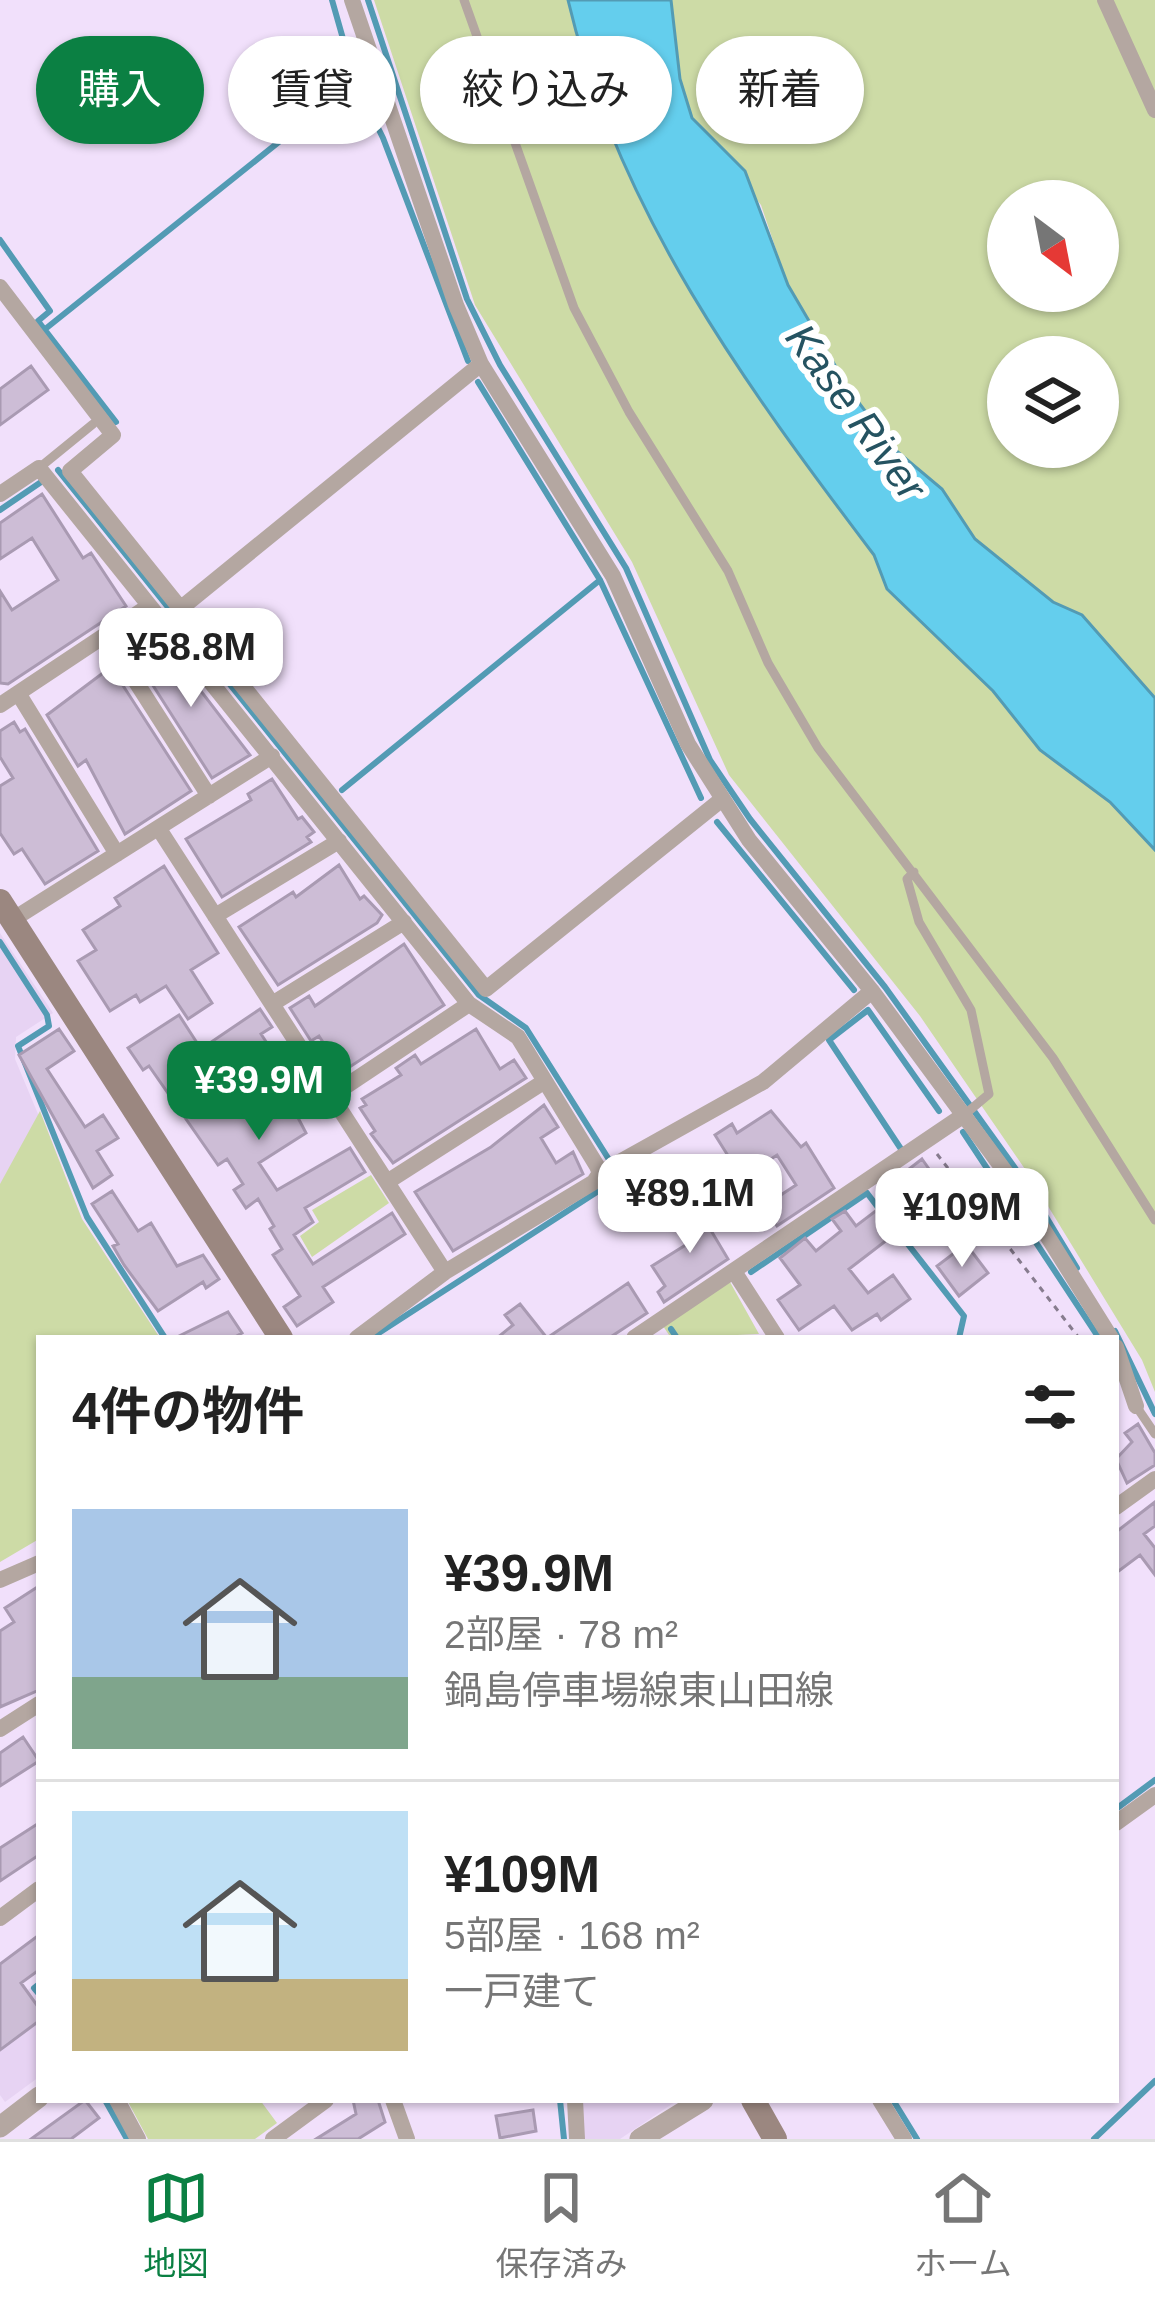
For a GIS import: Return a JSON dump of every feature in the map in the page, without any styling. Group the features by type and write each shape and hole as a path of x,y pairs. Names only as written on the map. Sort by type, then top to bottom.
{"main road":[{"path":"6,910 279,1335"},
{"path":"755,2103 776,2139"}],"street":[{"path":"352,0 456,305 481,364 613,576 688,744 721,800 972,1109 1110,1335"},
{"path":"1105,0 1155,110"},
{"path":"0,286 112,435 70,471 486,989 721,800"},
{"path":"180,609 481,364"},
{"path":"0,494 45,475 469,1004 518,1037 600,1173"},
{"path":"0,705 149,605"},
{"path":"106,634 209,796"},
{"path":"18,693 117,854"},
{"path":"6,910 117,854 272,756"},
{"path":"159,829 445,1272"},
{"path":"215,916 339,841"},
{"path":"272,1004 404,922"},
{"path":"361,1335 445,1272 600,1173 763,1082 872,991"},
{"path":"331,1096 469,1004"},
{"path":"387,1182 545,1081"},
{"path":"658,1332 972,1109"},
{"path":"735,1273 775,1335"},
{"path":"1119,1356 1136,1406"},
{"path":"1119,1505 1155,1479"},
{"path":"0,1580 36,1564"},
{"path":"0,1729 36,1706"},
{"path":"1119,1821 1155,1795"},
{"path":"0,1918 36,1891"},
{"path":"0,2127 36,2099"},
{"path":"119,2103 138,2139"},
{"path":"273,2139 322,2103"},
{"path":"394,2103 407,2139"},
{"path":"575,2103 577,2139"},
{"path":"640,2139 698,2103"},
{"path":"882,2103 904,2139"}],"lane":[{"path":"464,0 555,267 599,360 700,521 797,715 1053,1058 1155,1220"},
{"path":"45,475 93,424"},
{"path":"914,872 907,880 919,922 971,1010 989,1094 972,1109"},
{"path":"1136,1406 1155,1434"}],"path":[{"path":"928,1143 1077,1335"}],"shaded area":[{"path":"0,933 53,1013 16,1037 15,1059 82,1219 158,1335 36,1335 0,1562"},
{"path":"36,1984 36,2079 5,2102 0,2095 0,2010"},
{"path":"568,2103 674,2103 620,2139 571,2139"}],"green space":[{"path":"374,0 568,0 578,36 420,36 420,139 396,66 396,36 386,36"},
{"path":"671,0 1155,0 1155,698 1082,616 1053,602 975,539 942,489 893,448 850,391 788,285 761,205 712,144 864,144 864,36 696,36 696,124 680,79"},
{"path":"422,144 615,144 691,293 733,361 874,556 887,589 993,691 1040,750 1110,802 1155,850 1155,1392 1142,1360 1029,1175 920,1016 729,775 632,562 475,305"},
{"path":"40,1111 82,1219 158,1335 36,1335 36,1541 0,1562 0,1184"},
{"path":"371,1175 389,1203 312,1257 300,1236 319,1222 312,1210"},
{"path":"730,1282 759,1334 669,1335 663,1326"},
{"path":"129,2103 262,2103 277,2123 255,2139 148,2139"}],"water":[{"name":"Kase River","path":"568,0 671,0 680,79 696,122 696,144 718,144 745,171 788,285 850,391 893,448 942,489 975,539 1053,602 1082,615 1155,698 1155,850 1110,802 1040,750 993,691 887,589 874,555 779,427 691,293 615,144 672,144 672,36 578,36"}],"building":[{"path":"31,366 48,390 0,425 0,389"},
{"path":"42,494 83,558 91,553 126,606 8,684 0,683 0,591 12,610 58,580 32,538 0,559 0,523"},
{"path":"151,638 160,653 166,649 181,665 250,755 212,778 131,651"},
{"path":"111,667 191,791 125,834 86,760 78,766 47,715"},
{"path":"14,722 20,732 25,729 98,851 45,884 22,849 14,854 0,833 0,786 13,778 0,757 0,731"},
{"path":"272,779 298,819 302,817 314,832 307,837 311,842 222,897 186,839 251,800 248,794"},
{"path":"339,865 360,899 364,896 382,915 377,923 278,985 239,927 293,892 296,897"},
{"path":"164,866 218,953 191,970 212,1003 188,1019 166,986 140,1002 136,995 110,1011 78,961 96,950 83,930 120,906 115,898"},
{"path":"404,944 444,1005 342,1072 319,1036 311,1041 290,1008 309,996 315,1006"},
{"path":"260,1009 272,1027 261,1034 280,1063 272,1068 306,1133 259,1163 277,1190 350,1148 365,1172 305,1208 313,1222 294,1235 313,1264 392,1213 405,1234 323,1287 333,1302 297,1326 284,1307 300,1296 273,1255 282,1249 258,1199 246,1208 234,1190 243,1184 227,1159 218,1165 149,1066 143,1070 128,1048 179,1015 201,1049"},
{"path":"59,1029 74,1051 47,1069 85,1127 103,1115 118,1138 97,1151 112,1175 93,1188 19,1055"},
{"path":"476,1029 500,1069 514,1060 526,1078 393,1163 371,1134 375,1131 360,1108 366,1105 362,1099 401,1075 396,1068 415,1055 421,1064"},
{"path":"544,1105 558,1127 541,1138 556,1163 573,1152 583,1174 453,1251 415,1192 491,1147"},
{"path":"771,1111 801,1147 806,1143 834,1188 777,1226 764,1206 796,1185 777,1155 742,1178 715,1135 732,1124 737,1133"},
{"path":"922,1159 934,1176 941,1171 981,1224 960,1239 909,1169"},
{"path":"112,1191 138,1231 151,1223 177,1266 203,1255 219,1279 206,1288 203,1282 158,1311 124,1265 113,1246 118,1244 92,1204"},
{"path":"894,1197 913,1220 849,1269 868,1293 893,1275 910,1299 881,1320 877,1314 852,1330 834,1306 799,1330 778,1300 800,1285 780,1258 805,1238 816,1251 841,1231 832,1219 845,1211 856,1226"},
{"path":"694,1202 728,1259 664,1302 658,1292 665,1286 652,1266 692,1241 681,1225 687,1221 681,1210"},
{"path":"966,1244 988,1273 959,1296 937,1266"},
{"path":"628,1283 647,1313 614,1335 551,1335"},
{"path":"520,1304 545,1335 501,1335 513,1325 505,1315"},
{"path":"228,1312 242,1333 238,1335 181,1335"},
{"path":"1138,1424 1155,1453 1155,1465 1127,1483 1119,1466 1119,1456 1132,1442 1125,1433"},
{"path":"1155,1502 1155,1526 1144,1534 1155,1548 1155,1575 1140,1555 1119,1571 1119,1530"},
{"path":"36,1588 36,1691 0,1707 0,1631 14,1622 5,1608"},
{"path":"23,1737 36,1763 0,1786 0,1753"},
{"path":"36,1825 36,1857 0,1881 0,1848"},
{"path":"36,1937 36,1972 21,1983 36,2004 36,2023 0,2050 0,1964"},
{"path":"81,2103 87,2103 99,2118 71,2139 31,2139"},
{"path":"354,2103 379,2103 385,2122 358,2139 316,2139 356,2114"},
{"path":"533,2110 536,2131 500,2138 496,2116"}],"waterway":[{"path":"332,0 355,81 383,138 468,361"},
{"path":"368,0 467,299 500,365 626,568 710,760 750,819 885,987 1025,1182 1077,1268"},
{"path":"44,330 276,144"},
{"path":"0,240 50,311 38,321 116,422"},
{"path":"478,382 600,580 701,798"},
{"path":"58,470 479,995 526,1028 620,1177 376,1335"},
{"path":"0,510 47,478"},
{"path":"342,790 600,580"},
{"path":"717,822 854,990"},
{"path":"0,942 47,1015 49,1026 18,1046 87,1217 163,1335"},
{"path":"903,1152 829,1040 868,1010 939,1111"},
{"path":"963,1132 1097,1335"},
{"path":"751,1272 867,1193 883,1214"},
{"path":"896,1229 964,1316 960,1335"},
{"path":"671,1329 675,1335"},
{"path":"1115,1331 1117,1335"},
{"path":"1119,1339 1155,1414"},
{"path":"1119,1807 1155,1780"},
{"path":"36,1986 36,1990"},
{"path":"1094,2139 1155,2081"},
{"path":"107,2103 127,2139"},
{"path":"560,2103 564,2139"},
{"path":"895,2103 917,2139"}]}
